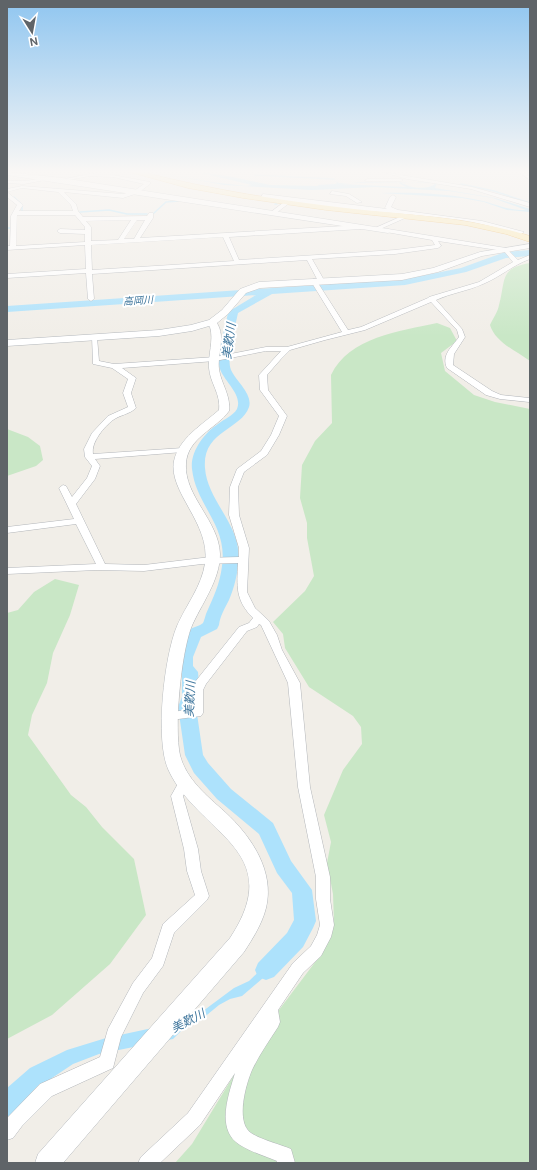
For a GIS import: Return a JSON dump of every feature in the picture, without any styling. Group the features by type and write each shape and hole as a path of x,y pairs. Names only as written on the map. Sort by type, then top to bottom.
{"main road":[{"path":"488,227 530,239"}],"street":[{"path":"13,227 10,248 361,227 506,250 517,262"},
{"path":"120,241 123,232 128,227"},
{"path":"136,240 144,227"},
{"path":"376,229 380,227"},
{"path":"500,227 521,232"},
{"path":"74,244 72,238 88,229 91,299"},
{"path":"60,231 81,232"},
{"path":"225,234 237,262"},
{"path":"7,276 416,250 438,246 435,240 438,238"},
{"path":"7,343 159,333 212,322 225,312 246,289 273,283 402,277 435,270 480,254 530,246"},
{"path":"308,257 320,290 346,333"},
{"path":"94,337 96,362 114,366 215,359 266,349 288,349 363,329 419,305 431,298 481,283 517,262 530,257"},
{"path":"431,298 460,330 462,337 458,345 448,355 450,366 489,393 500,397 526,400"},
{"path":"47,1163 237,945 252,921 258,898 258,878 251,857 240,838 199,800 184,783 172,758 170,736 181,714 173,673 181,636 207,585 216,561 211,541 179,470 183,450 224,411 226,403 214,368 217,331 212,322"},
{"path":"147,1163 194,1119 298,968 316,951 324,937 326,925 320,856 310,820 304,786 294,683 277,650 272,635 259,617 251,610 242,592 245,558 240,531 234,515 234,487 240,471 264,453 275,435 283,416 264,390 263,375 278,357 288,349"},
{"path":"71,504 91,479 96,466 89,457 88,449 96,433 111,418 132,408 126,396 126,389 132,378 114,366"},
{"path":"89,457 183,450"},
{"path":"63,488 102,567"},
{"path":"7,530 79,521"},
{"path":"240,531 237,540 235,590 242,592"},
{"path":"8,571 166,566 236,560"},
{"path":"181,714 196,713 197,690 201,682 242,629 253,626 259,617"},
{"path":"7,1132 16,1120 46,1090 107,1062 114,1035 138,988 158,961 168,929 202,896 194,871 191,849 177,796 184,783"},
{"path":"270,1008 272,1022 246,1067 235,1103 234,1118 237,1130 245,1139 285,1155 287,1162 285,1163"}],"green space":[{"path":"530,263 530,361 501,341 496,336 490,325 498,310 504,282 508,272 520,265"},
{"path":"437,323 450,328 457,341 441,353 445,371 474,395 495,402 530,409 530,1163 175,1163 192,1144 251,1047 319,957 334,922 333,894 327,863 331,842 324,815 343,770 362,744 361,727 353,716 309,687 285,648 283,634 273,622 305,591 314,576 307,538 307,523 300,498 302,465 315,441 332,423 331,375 339,362 350,352 377,338 407,329"},
{"path":"7,429 28,437 40,446 43,460 36,466 7,476"},
{"path":"55,579 79,585 70,615 53,653 47,683 32,715 28,735 71,795 86,807 102,827 134,859 146,915 110,964 52,1015 7,1039 7,613 18,610 34,592"}],"water":[{"path":"277,954 284,960 242,996 230,999 219,1005 202,1019 183,1029 173,1039 99,1054 73,1064 52,1078 7,1119 7,1088 30,1068 67,1050 106,1038 171,1024 199,1014 234,988 249,981"}],"waterway":[{"name":"美歎川","path":"270,291 405,282 463,270 505,255 530,253"},
{"name":"高岡川","path":"7,309 270,291"},
{"name":"美歎川","path":"266,970 295,940 305,921 302,890 284,867 266,829 224,794 201,768 194,755 187,707 191,697 190,672 185,669 185,657 194,634 211,625 221,600 229,572 231,549 227,533 205,490 198,469 200,455 209,439 221,427 237,416 243,408 244,399 228,375 224,363 233,312 270,291"}]}
